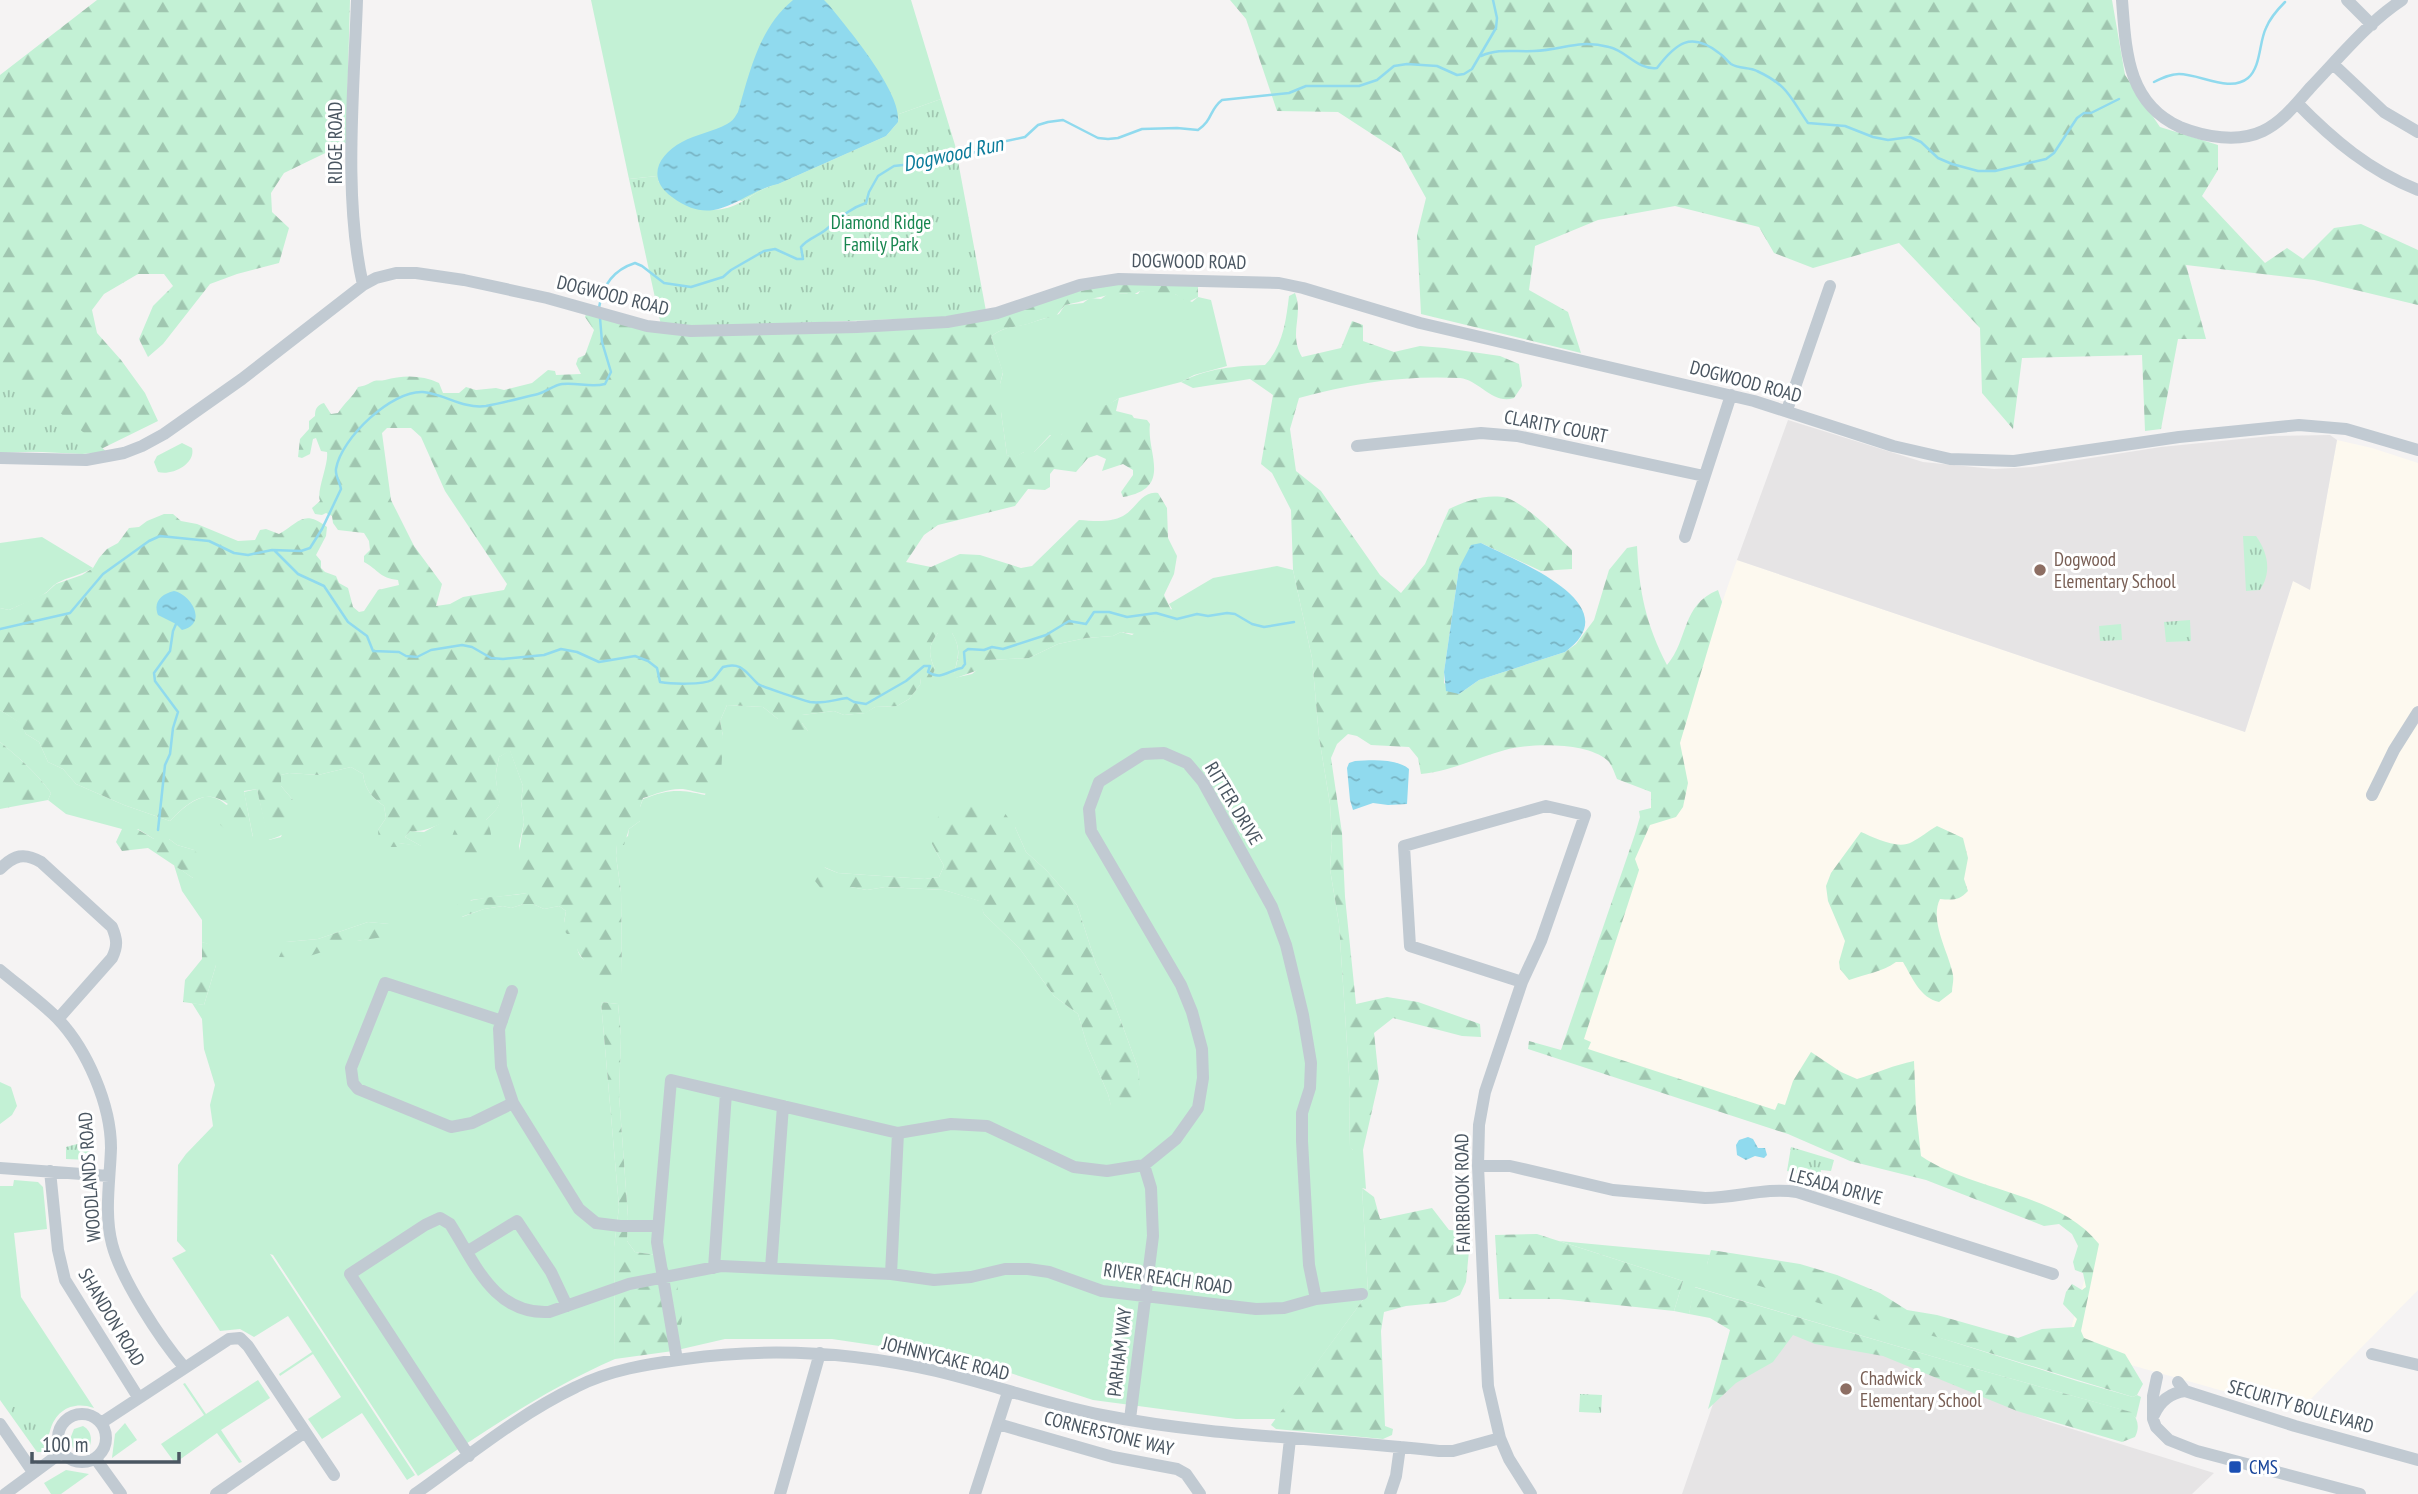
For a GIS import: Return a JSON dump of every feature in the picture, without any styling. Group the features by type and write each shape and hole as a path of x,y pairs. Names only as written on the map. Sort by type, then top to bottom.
{"street":[{"name":"RIDGE ROAD","path":"357,0 352,153 356,244 363,285"},
{"path":"2122,0 2127,55 2136,85 2153,110 2167,120 2205,134 2244,137 2266,130 2297,103 2372,25 2402,0"},
{"path":"2347,0 2372,25"},
{"path":"2333,64 2384,112 2418,132"},
{"path":"2297,103 2346,149 2394,181 2418,190"},
{"name":"DOGWOOD ROAD","path":"0,458 86,460 124,453 142,446 242,379 363,285 388,274 416,273 547,298 647,326 691,331 947,322 997,313 1080,285 1119,279 1279,283 1507,345 1731,394 1913,452 1970,461 2027,459 2179,437 2299,425 2346,429 2418,450"},
{"path":"1787,410 1830,286"},
{"path":"1685,537 1731,394"},
{"name":"CLARITY COURT","path":"1357,446 1481,433 1517,436 1704,476"},
{"path":"2372,795 2394,750 2418,712"},
{"name":"RITTER DRIVE","path":"1144,1165 1176,1139 1198,1108 1203,1078 1202,1049 1181,985 1091,831 1089,809 1099,782 1143,754 1164,753 1187,763 1203,782 1272,908 1286,944 1311,1063 1310,1088 1302,1113 1302,1141 1309,1265 1316,1299"},
{"name":"FAIRBROOK ROAD","path":"1522,982 1410,946 1404,846 1546,806 1585,815 1541,942 1522,982 1485,1092 1479,1125 1478,1166 1486,1364 1500,1438 1509,1460 1531,1494"},
{"path":"0,869 16,856 29,855 41,862 112,927 117,938 117,948 112,958 58,1019"},
{"name":"WOODLANDS ROAD","path":"0,970 58,1019 86,1061 101,1093 109,1120 111,1147 109,1229 118,1263 127,1282 184,1367"},
{"path":"502,1021 385,983 351,1068 353,1083 358,1089 451,1126 472,1123 513,1103"},
{"path":"512,991 499,1029 501,1067 513,1103 579,1209 596,1223 659,1226"},
{"path":"677,1360 657,1241 671,1080 898,1133 951,1124 987,1126 1074,1167 1107,1171 1144,1165"},
{"path":"715,1268 726,1093"},
{"path":"771,1268 783,1106"},
{"path":"891,1274 898,1133"},
{"name":"PARHAM WAY","path":"1130,1419 1153,1236 1151,1188 1144,1165"},
{"name":"LESADA DRIVE","path":"1478,1166 1527,1169 1613,1190 1705,1198 1766,1190 1797,1192 2053,1274"},
{"path":"0,1168 109,1176"},
{"name":"SHANDON ROAD","path":"50,1171 58,1250 65,1280 138,1397"},
{"name":"RIVER REACH ROAD","path":"469,1456 350,1274 425,1225 440,1219 450,1224 494,1292 513,1307 535,1313 548,1312 629,1284 715,1268 891,1274 934,1280 971,1277 1005,1269 1028,1269 1049,1272 1102,1291 1256,1309 1284,1308 1316,1299 1362,1294"},
{"path":"468,1251 517,1221 551,1272 567,1306"},
{"path":"101,1423 229,1339 240,1338 334,1475"},
{"name":"JOHNNYCAKE ROAD","path":"415,1494 532,1412 576,1386 610,1373 677,1360 745,1352 820,1353 872,1359 937,1371 1068,1408 1130,1419 1290,1439 1453,1451 1500,1438"},
{"path":"780,1494 820,1353"},
{"path":"2372,1354 2418,1365"},
{"path":"2157,1377 2153,1396 2153,1419 2162,1435 2179,1445 2360,1494"},
{"name":"SECURITY BOULEVARD","path":"2153,1419 2160,1404 2182,1387 2295,1426 2418,1460"},
{"path":"975,1494 1008,1392"},
{"path":"78,1413 95,1417 101,1423 105,1430 105,1446 95,1458 89,1461 74,1461 62,1452 57,1436 64,1421 78,1413"},
{"path":"0,1424 33,1472"},
{"name":"CORNERSTONE WAY","path":"998,1424 1113,1457 1177,1469 1186,1474 1200,1494"},
{"path":"216,1494 305,1432"},
{"path":"1284,1494 1290,1439"},
{"path":"1390,1494 1396,1476 1400,1447"},
{"path":"5,1494 62,1452"},
{"path":"95,1458 121,1494"}],"shaded area":[{"name":"Dogwood Elementary School","path":"1788,420 1923,462 1994,469 2033,467 2161,447 2271,436 2330,435 2337,440 2310,590 2293,581 2245,732 1737,560"},
{"path":"2337,440 2418,463 2418,1290 2298,1412 2074,1349 2068,1340 2093,1248 2068,1222 1563,1056 1737,560 2245,732 2293,581 2310,589"},
{"name":"Chadwick Elementary School","path":"1743,1317 1903,1358 2043,1420 2214,1473 2192,1494 1682,1494"}],"green space":[{"path":"97,0 350,0 346,143 284,173 271,193 272,212 289,228 279,263 210,284 163,344 148,357 139,339 153,306 173,286 164,274 138,274 104,294 92,310 97,333 145,393 158,421 101,449 0,453 0,75"},
{"path":"591,0 911,0 941,99 899,114 898,122 886,136 767,187 742,201 657,181 657,176 629,179"},
{"path":"1230,0 2112,0 2125,75 2160,127 2218,145 2218,170 2202,196 2265,263 2287,248 2303,259 2334,228 2361,224 2418,250 2418,305 2314,280 2186,265 2206,339 2178,339 2161,429 2145,431 2142,355 2022,358 2013,429 1982,393 1980,328 1899,243 1813,268 1774,253 1759,227 1675,206 1598,220 1535,246 1529,290 1568,312 1581,353 1421,314 1417,235 1426,198 1401,153 1338,112 1277,111 1246,19"},
{"name":"Diamond Ridge Family Park","path":"941,99 955,145 986,311 949,317 701,327 661,325 629,179 657,176 658,181 688,202 719,210 886,136 898,122 899,114"},
{"path":"1115,284 1198,284 1198,297 1188,302 1175,294 1165,296 1140,291 1133,295 1109,295 1065,305 1055,317 995,333 991,337 1003,372 1000,384 1003,400 1001,412 1007,455 1014,457 1024,452 1034,452 1051,435 1061,435 1074,421 1084,419 1091,412 1119,398 1116,411 1147,420 1150,424 1153,478 1148,486 1139,492 1123,497 1121,492 1133,475 1133,470 1123,464 1102,471 1106,459 1097,455 1088,458 1076,472 1054,469 1050,474 1050,487 1045,490 1028,489 1015,506 938,525 924,535 906,562 931,567 960,554 980,555 1021,568 1032,566 1079,520 1113,520 1128,513 1148,494 1158,493 1167,508 1168,538 1177,556 1174,574 1164,595 1174,616 1173,627 1160,633 1151,628 1142,635 1121,632 1113,636 1058,644 1029,658 989,660 984,668 953,679 958,656 957,645 952,633 938,633 930,650 935,669 931,679 921,678 920,685 909,699 897,706 875,707 866,713 844,715 834,711 802,715 802,723 808,731 811,743 800,747 779,732 778,719 763,707 727,705 720,721 723,736 721,777 717,794 678,789 643,798 640,821 629,829 624,845 617,845 621,892 622,975 617,981 604,981 587,969 578,951 577,938 563,929 566,911 559,906 544,909 533,904 511,908 503,906 461,917 454,912 457,905 465,902 527,893 518,887 515,876 524,822 521,801 523,786 510,751 499,757 496,777 500,802 486,820 491,831 488,851 475,862 467,862 460,859 452,842 453,834 461,820 410,831 405,837 423,847 399,843 397,847 386,847 379,843 378,830 386,818 384,806 370,793 363,774 351,767 318,775 281,775 281,786 293,800 299,813 288,831 268,840 257,789 244,791 253,838 227,830 215,819 218,810 228,804 220,799 197,799 170,821 76,784 63,769 48,762 39,742 26,734 20,723 0,710 0,608 9,610 46,593 56,584 82,575 93,568 107,549 118,543 129,528 139,527 164,514 173,514 181,521 197,524 238,541 255,540 260,530 266,529 279,534 302,520 312,519 327,527 326,536 316,555 321,561 321,568 336,576 339,583 348,588 353,607 359,612 364,611 378,590 399,585 398,580 383,576 364,562 364,556 370,550 364,533 338,530 332,516 326,513 315,514 312,508 320,501 327,457 327,452 321,451 316,438 313,439 310,454 298,457 300,439 309,429 309,421 315,416 318,406 324,403 331,414 338,413 358,387 375,381 412,377 439,383 443,393 459,393 466,387 476,390 504,390 532,383 548,370 555,371 556,375 581,374 576,364 578,358 585,355 594,330 585,317 586,314 650,331 1004,316 1069,293","holes":["387,428 411,428 421,437 445,491 507,584 504,590 463,597 450,604 436,606 442,584 414,546 391,500 382,433"]},
{"path":"1140,291 1175,294 1192,302 1198,297 1211,300 1227,366 1194,375 1181,382 1119,398 1061,435 1050,435 1034,452 1024,452 1014,458 1007,455 1001,412 1000,384 1003,373 991,337 1004,329 1059,314 1065,305 1083,303 1090,298 1101,299 1108,294 1138,294"},
{"path":"1295,293 1298,309 1296,340 1302,357 1341,348 1352,321 1363,325 1363,341 1394,352 1420,346 1445,348 1500,356 1519,364 1522,386 1514,398 1499,398 1460,378 1379,381 1299,398 1290,429 1296,471 1321,491 1380,575 1401,593 1425,564 1449,509 1477,499 1492,496 1515,501 1572,550 1572,569 1541,571 1481,543 1459,568 1444,683 1459,694 1479,680 1565,652 1576,644 1594,620 1609,570 1627,548 1637,546 1645,607 1667,665 1674,655 1691,613 1706,596 1718,590 1722,602 1680,743 1688,783 1683,807 1676,817 1650,825 1635,859 1639,870 1584,1039 1591,1042 1588,1049 1775,1110 1778,1103 1785,1105 1793,1081 1811,1052 1857,1079 1914,1061 1921,1156 1965,1178 2061,1213 2082,1227 2099,1244 2081,1331 2084,1338 2125,1354 2143,1384 2137,1395 2133,1397 1711,1272 1707,1264 1711,1250 1800,1264 1837,1275 1880,1293 1907,1310 1937,1315 2018,1338 2042,1329 2074,1327 2077,1319 2063,1304 2066,1292 2072,1284 2082,1290 2086,1287 2083,1273 2075,1270 2073,1262 2078,1246 2072,1234 2059,1224 2044,1226 1926,1180 1850,1161 1788,1134 1528,1049 1529,1041 1561,1050 1635,834 1639,811 1651,808 1651,792 1617,779 1607,760 1586,750 1543,745 1516,748 1421,774 1418,758 1409,747 1371,745 1348,734 1337,744 1331,758 1342,833 1345,897 1356,1004 1387,997 1418,1002 1480,1024 1481,1037 1462,1036 1393,1018 1374,1033 1379,1080 1363,1150 1349,1147 1350,1089 1339,924 1330,869 1330,804 1319,737 1312,658 1293,570 1291,510 1272,473 1261,464 1273,395 1250,379 1193,388 1181,382 1222,369 1265,365 1280,341 1289,296"},
{"path":"0,363 107,452 82,454 0,450"},
{"path":"182,443 192,448 187,464 170,472 158,472 154,462 157,456"},
{"path":"2243,536 2256,536 2266,556 2266,576 2260,590 2246,591"},
{"path":"42,537 93,568 57,583 31,601 9,610 0,608 0,543"},
{"path":"1277,566 1293,570 1312,658 1319,737 1330,804 1330,869 1339,924 1350,1089 1349,1146 1353,1150 1363,1150 1366,1189 1362,1188 1368,1293 1276,1419 1236,1419 1093,1400 967,1359 832,1339 725,1339 673,1351 657,1255 635,1252 627,1241 628,1217 619,1095 621,1036 618,1004 601,1002 619,1207 614,1247 615,1359 538,1398 418,1476 270,1254 415,1475 407,1480 362,1413 322,1439 308,1419 341,1397 313,1354 280,1376 279,1374 312,1352 288,1316 254,1337 240,1329 220,1331 172,1258 186,1251 177,1241 178,1165 213,1126 210,1105 215,1085 204,1049 202,1019 192,1003 204,1005 216,965 216,947 202,942 202,920 182,891 174,865 193,878 194,850 177,845 169,839 154,839 138,829 122,829 66,814 48,800 51,793 40,779 0,742 0,710 21,723 26,734 39,742 48,762 63,769 76,784 170,821 184,807 197,800 216,798 234,812 253,837 244,792 257,789 269,840 281,837 293,800 281,786 281,775 318,775 351,767 363,774 370,793 384,806 386,818 378,830 399,843 421,846 405,837 410,831 424,832 448,819 486,820 492,814 499,802 496,777 499,757 510,750 523,786 521,801 524,822 519,846 528,893 471,900 462,917 503,906 511,908 533,904 544,909 559,906 566,911 564,922 578,938 577,947 584,960 622,975 621,892 617,844 628,836 629,829 640,821 643,799 674,791 705,795 723,736 720,721 727,705 763,707 778,719 808,731 802,723 802,715 834,711 844,715 865,713 875,707 897,706 909,699 920,685 921,678 931,678 935,669 930,650 938,633 952,633 955,639 958,655 954,678 972,674 989,660 1029,658 1058,644 1086,638 1113,636 1121,632 1132,635 1172,609 1169,604 1213,578","holes":["1015,827 1026,852 1077,905 1096,964 1111,994 1138,1068 1141,1105 1111,1105 1087,1045 1078,1014 1054,996 1020,949 984,914 980,901 944,890 885,887 867,890 851,887 824,867 838,873 925,879 939,877 944,866 932,844","368,922 389,924 390,935 357,941 286,942 318,939"]},
{"path":"2190,620 2191,641 2166,642 2164,622"},
{"path":"2121,624 2122,640 2100,641 2099,626"},
{"path":"0,742 46,786 51,793 48,800 0,809"},
{"path":"975,799 1004,812 1015,827 1026,852 1077,905 1096,964 1111,994 1138,1068 1142,1105 1111,1106 1078,1014 1054,996 1020,949 984,914 979,901 944,890 885,887 867,890 851,887 842,894 823,891 815,881 823,867 838,873 925,879 939,877 944,866 932,844 932,824 950,804"},
{"path":"1937,826 1963,838 1968,858 1964,879 1968,891 1955,899 1940,899 1937,908 1938,927 1953,975 1952,992 1939,1002 1932,1000 1917,986 1903,962 1896,962 1879,971 1849,980 1840,969 1839,962 1845,941 1828,901 1826,886 1831,873 1861,832 1900,845 1912,842"},
{"path":"122,829 137,829 154,839 169,839 177,845 194,850 205,862 193,878 148,848 122,851 116,842"},
{"path":"368,922 390,924 390,936 357,941 300,959 279,957 286,942 318,939"},
{"path":"202,942 216,946 216,965 204,1005 183,1002 185,980 202,959"},
{"path":"601,1002 618,1004 621,1036 619,1095 628,1217 627,1241 635,1252 657,1255 675,1269 682,1321 673,1351 615,1359 614,1247 619,1207"},
{"path":"0,1082 11,1087 17,1106 12,1115 0,1124"},
{"path":"88,1141 92,1152 88,1160 66,1159 66,1147"},
{"path":"1791,1147 1834,1160 1831,1171 1821,1170 1820,1178 1787,1171"},
{"path":"14,1180 38,1182 43,1187 47,1229 14,1233 21,1297 94,1408 73,1406 61,1412 53,1423 43,1452 37,1452 0,1400 0,1186 13,1186"},
{"path":"1362,1188 1374,1197 1380,1219 1432,1208 1449,1230 1462,1231 1470,1240 1466,1282 1460,1295 1445,1302 1406,1306 1384,1312 1381,1331 1385,1426 1393,1429 1392,1435 1383,1439 1276,1429 1271,1425 1368,1293"},
{"path":"1537,1234 1683,1281 1674,1311 1559,1299 1499,1299 1495,1235"},
{"path":"1559,1241 1710,1255 1707,1264 2077,1381 2133,1397 2137,1395 2141,1397 2136,1418 2130,1412 1695,1287 1689,1314 1674,1311 1683,1281"},
{"path":"1694,1287 2131,1412 2138,1423 2137,1433 2135,1437 2122,1442 2017,1411 1883,1356 1815,1344 1793,1335 1773,1362 1736,1383 1708,1409 1730,1330 1710,1318 1689,1314"},
{"path":"258,1380 270,1398 221,1430 242,1462 239,1463 217,1433 175,1463 161,1444 204,1415 183,1384 185,1383 206,1414"},
{"path":"1580,1394 1602,1395 1601,1413 1579,1412"},
{"path":"24,1400 42,1426 28,1435 10,1409"},
{"path":"125,1423 137,1440 112,1458 115,1434"},
{"path":"83,1426 90,1433 91,1443 88,1450 81,1453 73,1448 70,1439 74,1429"},
{"path":"66,1470 89,1474 61,1494 51,1494 44,1483"}],"water":[{"path":"793,0 824,0 829,5 883,78 892,94 898,122 886,136 726,206 702,210 688,206 672,197 659,182 657,175 661,160 682,142 722,127 734,119 757,51 781,11"},
{"path":"1481,543 1540,572 1560,586 1577,601 1585,617 1582,634 1565,652 1479,680 1459,694 1446,691 1444,672 1459,568 1471,545"},
{"path":"174,591 187,598 196,616 190,627 182,630 158,615 159,599"},
{"path":"1390,761 1409,769 1407,804 1373,803 1353,810 1347,768 1349,763"},
{"path":"1748,1137 1753,1139 1758,1148 1765,1148 1767,1155 1764,1158 1755,1156 1746,1160 1737,1155 1736,1145 1739,1140"}],"waterway":[{"name":"Dogwood Run","path":"599,308 610,280 635,263 664,283 691,287 723,277 764,251 775,249 803,259 803,244 848,212 866,203 878,176 894,166 939,161 984,150 997,143 1025,137 1038,125 1048,122 1063,120 1098,138 1108,139 1142,129 1198,130 1222,100 1289,93 1306,86 1359,86 1377,80 1394,66 1407,64 1437,66 1457,75 1464,74 1472,69 1496,28 1493,0"},
{"path":"2154,82 2179,74 2233,84 2248,78 2258,61 2268,24 2285,2"},
{"path":"1481,56 1500,51 1545,50 1588,44 1615,49 1644,66 1657,68 1678,46 1692,41 1709,46 1737,67 1768,76 1787,92 1808,123 1845,126 1888,140 1910,137 1921,142 1938,158 1978,171 1995,171 2046,159 2054,153 2077,118 2119,99"},
{"name":"Dogwood Run","path":"0,629 70,613 103,574 160,536 209,541 234,553 248,555 272,550 301,551 310,548 341,489 336,472 340,457 358,430 383,407 411,393 423,392 469,405 486,406 538,394 562,384 605,384 611,372 602,342 600,318"},
{"path":"275,551 298,574 324,586 348,622 367,636 373,651 399,652 417,657 431,650 462,645 472,647 491,658 503,659 544,655 561,649 577,652 599,662 635,656 657,668 660,682 679,684 708,682 723,667 735,666 743,669 761,686 810,702 847,698 866,704 906,681 924,666 930,666 928,672 933,674 945,674 962,668 965,664 964,652 968,649 1003,649 1046,635 1069,621 1086,624 1094,612 1109,612 1127,617 1156,613 1177,619 1197,614 1208,616 1227,613 1264,627 1294,622"},
{"path":"158,830 165,765 170,754 178,712 155,681 154,673 170,651 176,624"}],"place":[{"name":"Dogwood Elementary School","path":"2040,570"},
{"name":"Chadwick Elementary School","path":"1846,1389"},
{"name":"CMS","path":"2235,1467"}]}
